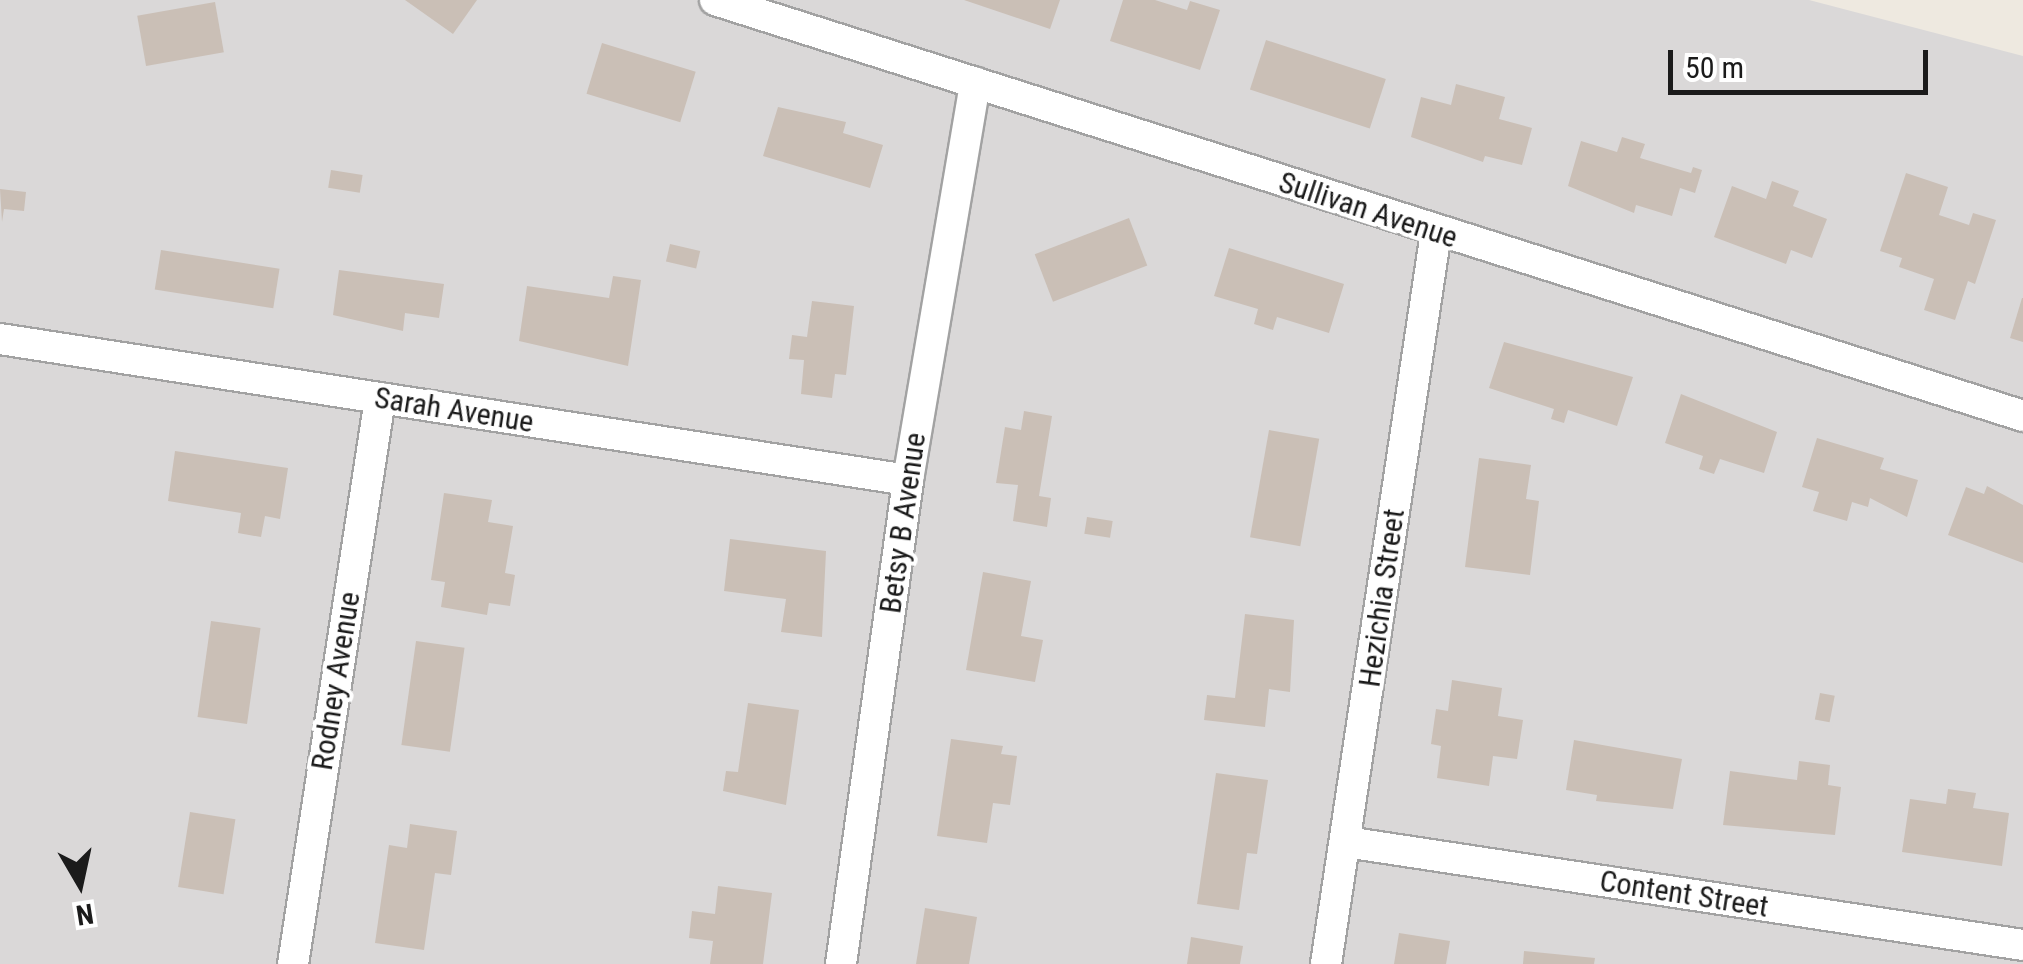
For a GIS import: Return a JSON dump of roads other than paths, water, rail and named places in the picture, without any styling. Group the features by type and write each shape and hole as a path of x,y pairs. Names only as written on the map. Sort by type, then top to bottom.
{"street":[{"name":"Sullivan Avenue","path":"715,0 2023,416"},
{"name":"Betsy B Avenue","path":"841,964 908,480 975,82"},
{"name":"Hezichia Street","path":"1326,964 1436,232"},
{"name":"Sarah Avenue","path":"0,338 908,480"},
{"name":"Rodney Avenue","path":"293,964 380,399"},
{"name":"Content Street","path":"1346,842 2023,945"}]}
